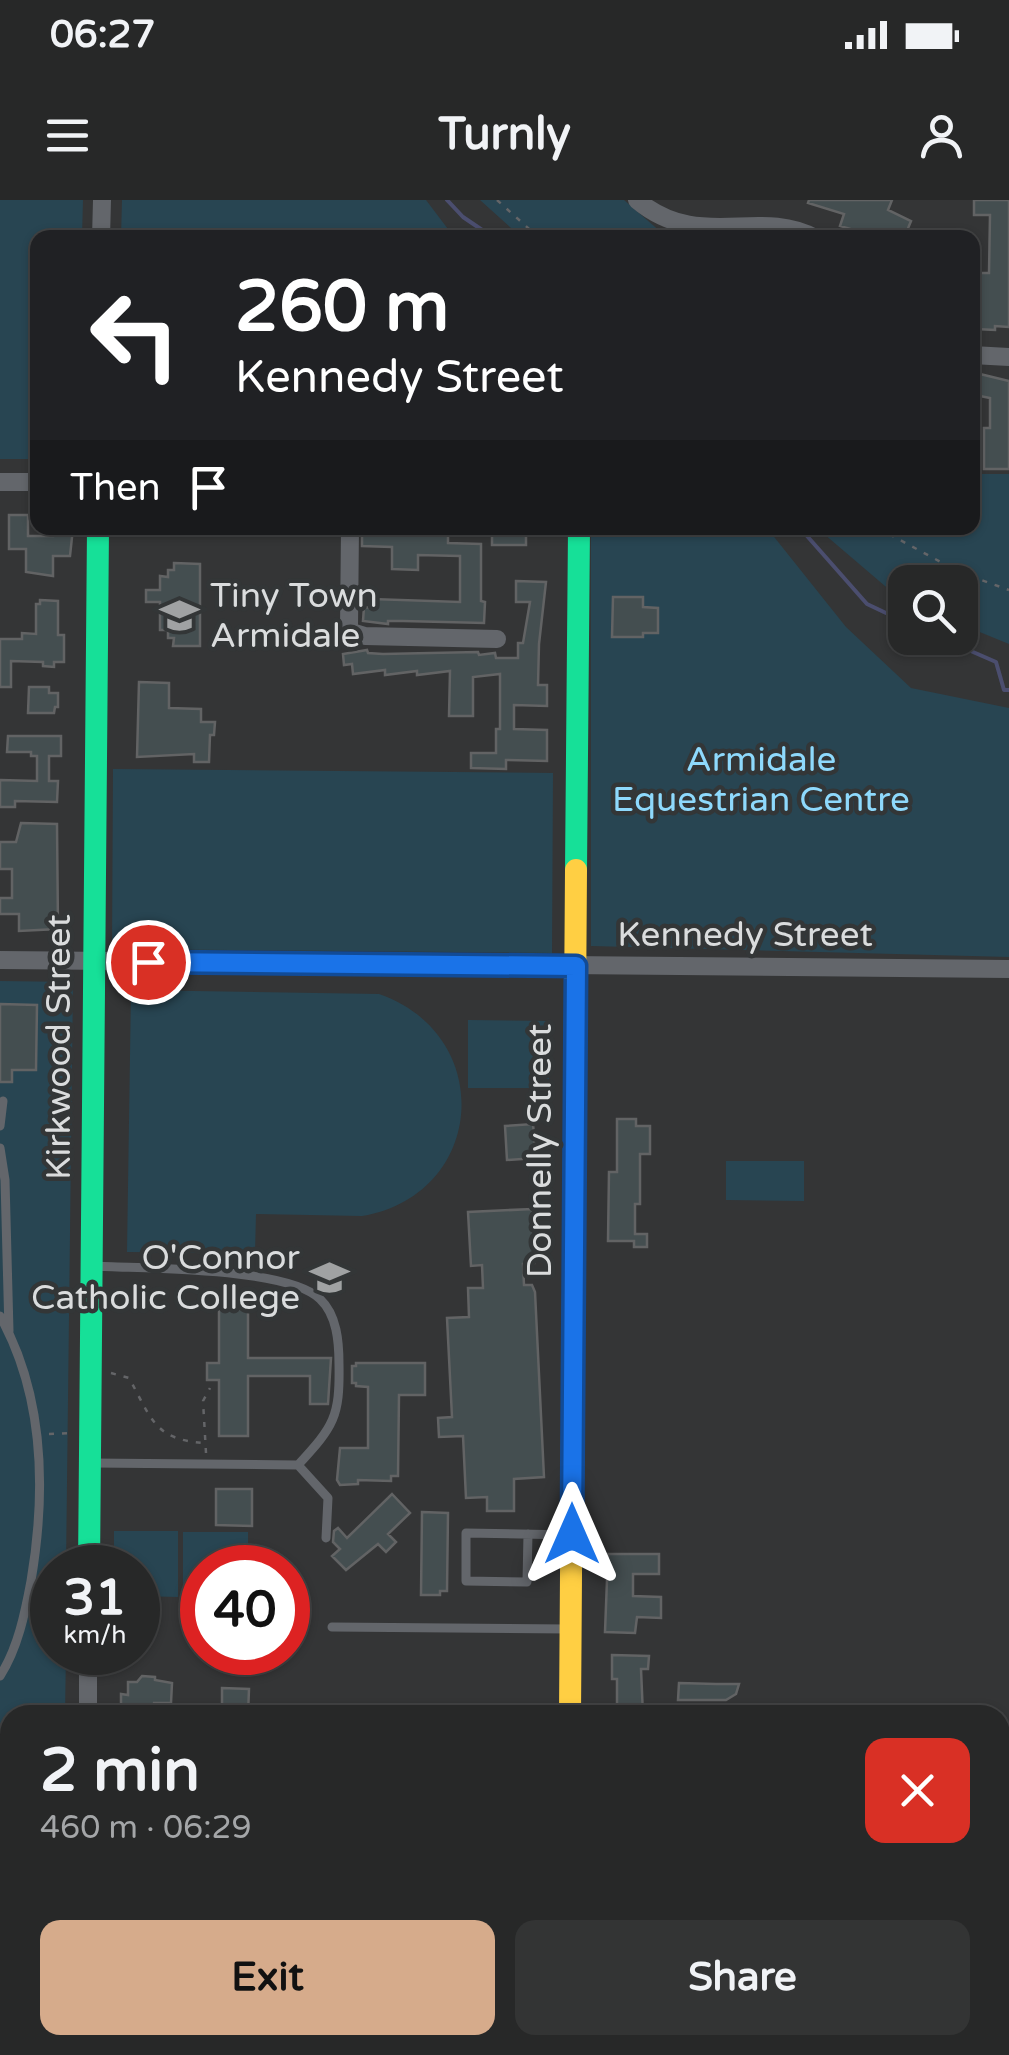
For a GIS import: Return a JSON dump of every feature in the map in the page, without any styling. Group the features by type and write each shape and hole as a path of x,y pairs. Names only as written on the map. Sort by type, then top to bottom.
{"street":[{"path":"101,230 102,200"},
{"path":"637,200 661,218 679,225 791,230"},
{"path":"980,355 1009,357"},
{"path":"0,482 30,482"},
{"name":"Kirkwood Street","path":"89,1545 98,535"},
{"path":"350,535 352,632 364,636 497,638"},
{"name":"Donnelly Street","path":"570,1705 579,535"},
{"name":"Kennedy Street","path":"0,960 1009,969"},
{"path":"88,1675 88,1705"}],"lane":[{"path":"0,1126 3,1101"},
{"path":"0,1148 5,1180 10,1333"},
{"path":"92,1266 252,1276 294,1284 322,1300 338,1334 340,1405 323,1438 298,1465"},
{"path":"0,1316 22,1369 38,1434 41,1475 35,1556 17,1640 0,1676"},
{"path":"90,1463 298,1465 328,1498 326,1538"},
{"path":"528,1534 527,1582 466,1582 466,1534 528,1534 572,1534"},
{"path":"332,1627 571,1630"}],"path":[{"path":"497,200 529,230"},
{"path":"891,535 959,572 1009,590"},
{"path":"107,1372 130,1378 162,1432 176,1441 205,1443"},
{"path":"207,1464 203,1400 210,1388"},
{"path":"38,1434 68,1434"}],"green space":[{"path":"0,200 83,200 82,230 30,230 30,459 0,459"},
{"path":"122,200 426,200 449,230 121,230"},
{"path":"480,200 624,200 659,230 513,230"},
{"path":"980,474 1009,474 1009,644 978,631 978,565 888,565 888,589 825,535 980,535"},
{"name":"Armidale Equestrian Centre","path":"591,535 773,535 846,627 911,688 1009,708 1009,957 591,946"},
{"path":"113,769 553,773 552,953 112,949"},
{"path":"0,981 73,982 66,1545 30,1545 30,1675 66,1675 65,1705 0,1705"},
{"path":"131,990 379,994 417,1014 444,1043 458,1077 461,1112 453,1147 434,1178 403,1202 362,1216 256,1214 255,1253 127,1252"},
{"path":"468,1020 549,1021 549,1088 468,1088"},
{"path":"726,1161 804,1161 804,1201 726,1200"},
{"path":"114,1531 178,1531 178,1597 160,1597 160,1545 114,1545"},
{"path":"183,1532 248,1532 248,1545 183,1545"}],"building":[{"path":"892,200 888,210 911,221 907,230 854,230 840,226 844,214 808,203"},
{"path":"974,200 1009,200 1009,327 980,329 980,273 989,273 990,215 974,215"},
{"path":"980,374 1009,381 1009,469 984,469 984,428 990,428 990,398 980,396"},
{"path":"9,515 28,515 28,536 72,535 70,556 53,556 53,576 26,572 26,549 9,549"},
{"path":"362,535 448,535 448,543 481,544 484,623 363,621 364,607 372,608 372,599 460,602 460,556 418,555 418,570 392,569 392,547 362,546"},
{"path":"492,535 526,535 526,545 492,545"},
{"name":"Tiny Town Armidale","path":"174,563 200,564 200,646 173,646 174,638 168,638 168,630 160,630 160,602 146,602 146,590 160,590 160,576 168,577"},
{"path":"516,581 546,582 538,685 547,685 547,706 514,705 514,729 547,730 547,761 506,760 506,769 471,768 471,753 496,753 500,674 473,677 473,716 449,716 450,671 385,675 385,670 353,674 352,664 344,665 343,654 367,650 383,654 478,652 495,653 496,658 518,658 518,643 523,643 530,602 516,602"},
{"path":"613,597 643,597 643,607 658,608 658,633 612,637"},
{"path":"40,600 58,601 58,635 64,635 64,662 54,662 54,667 43,666 43,662 11,661 11,687 0,687 0,639 22,639 22,633 36,634 36,604"},
{"path":"139,682 169,683 169,708 201,709 201,722 215,722 214,735 210,735 209,762 194,762 194,754 137,757"},
{"path":"29,687 49,687 49,693 58,693 54,713 28,713"},
{"path":"8,736 61,736 61,756 49,756 49,781 58,781 57,802 15,801 15,807 0,807 0,780 37,781 37,756 31,756 31,752 7,752"},
{"path":"21,823 57,824 58,929 19,931 19,914 0,914 0,898 12,898 12,869 0,869 0,842 16,842"},
{"path":"0,1004 37,1005 36,1070 12,1070 12,1082 0,1082"},
{"path":"617,1119 636,1119 636,1126 650,1126 650,1154 640,1154 640,1204 635,1204 635,1234 647,1234 647,1247 634,1247 634,1241 608,1241 609,1172 617,1172"},
{"path":"533,1124 536,1158 507,1160 505,1126"},
{"path":"532,1209 534,1263 523,1264 524,1285 532,1285 535,1292 544,1477 514,1479 514,1511 487,1511 487,1497 466,1498 463,1436 439,1437 438,1418 452,1417 447,1318 469,1317 468,1288 483,1288 482,1265 471,1266 468,1212"},
{"path":"219,1309 248,1309 248,1358 331,1358 328,1404 310,1404 310,1376 248,1376 248,1436 219,1436 219,1380 207,1380 207,1363 219,1363"},
{"path":"425,1363 425,1395 399,1395 398,1476 391,1476 391,1481 358,1480 358,1484 340,1485 337,1480 340,1448 368,1448 368,1387 352,1383 352,1366"},
{"path":"216,1489 252,1489 252,1526 216,1525"},
{"path":"392,1494 410,1513 388,1534 396,1542 386,1552 378,1544 346,1570 332,1556 340,1549 333,1542 334,1531 338,1528 347,1538"},
{"path":"422,1512 448,1513 447,1591 440,1591 440,1595 421,1595"},
{"path":"608,1554 659,1554 659,1574 633,1574 633,1596 661,1597 661,1618 637,1617 635,1633 605,1632"},
{"path":"612,1655 649,1656 648,1669 641,1669 643,1705 617,1705 617,1679 612,1679"},
{"path":"142,1676 172,1683 171,1703 121,1705 121,1694 128,1695 128,1682 137,1682"},
{"path":"679,1683 739,1684 736,1694 726,1700 678,1700"},
{"path":"222,1688 249,1689 248,1705 222,1705"}],"waterway":[{"path":"447,200 482,230"},
{"path":"806,535 867,604 888,614"},
{"path":"978,654 996,662 1004,690 1009,690"}],"traffic: fast":[{"path":"89,1545 98,535"},
{"path":"576,870 579,535"}],"traffic: slow":[{"path":"570,1705 576,870"}],"place":[{"name":"Tiny Town Armidale","path":"180,616"},
{"name":"O'Connor Catholic College","path":"330,1278"}],"route":[{"path":"148,962 576,966 572,1534"}]}
